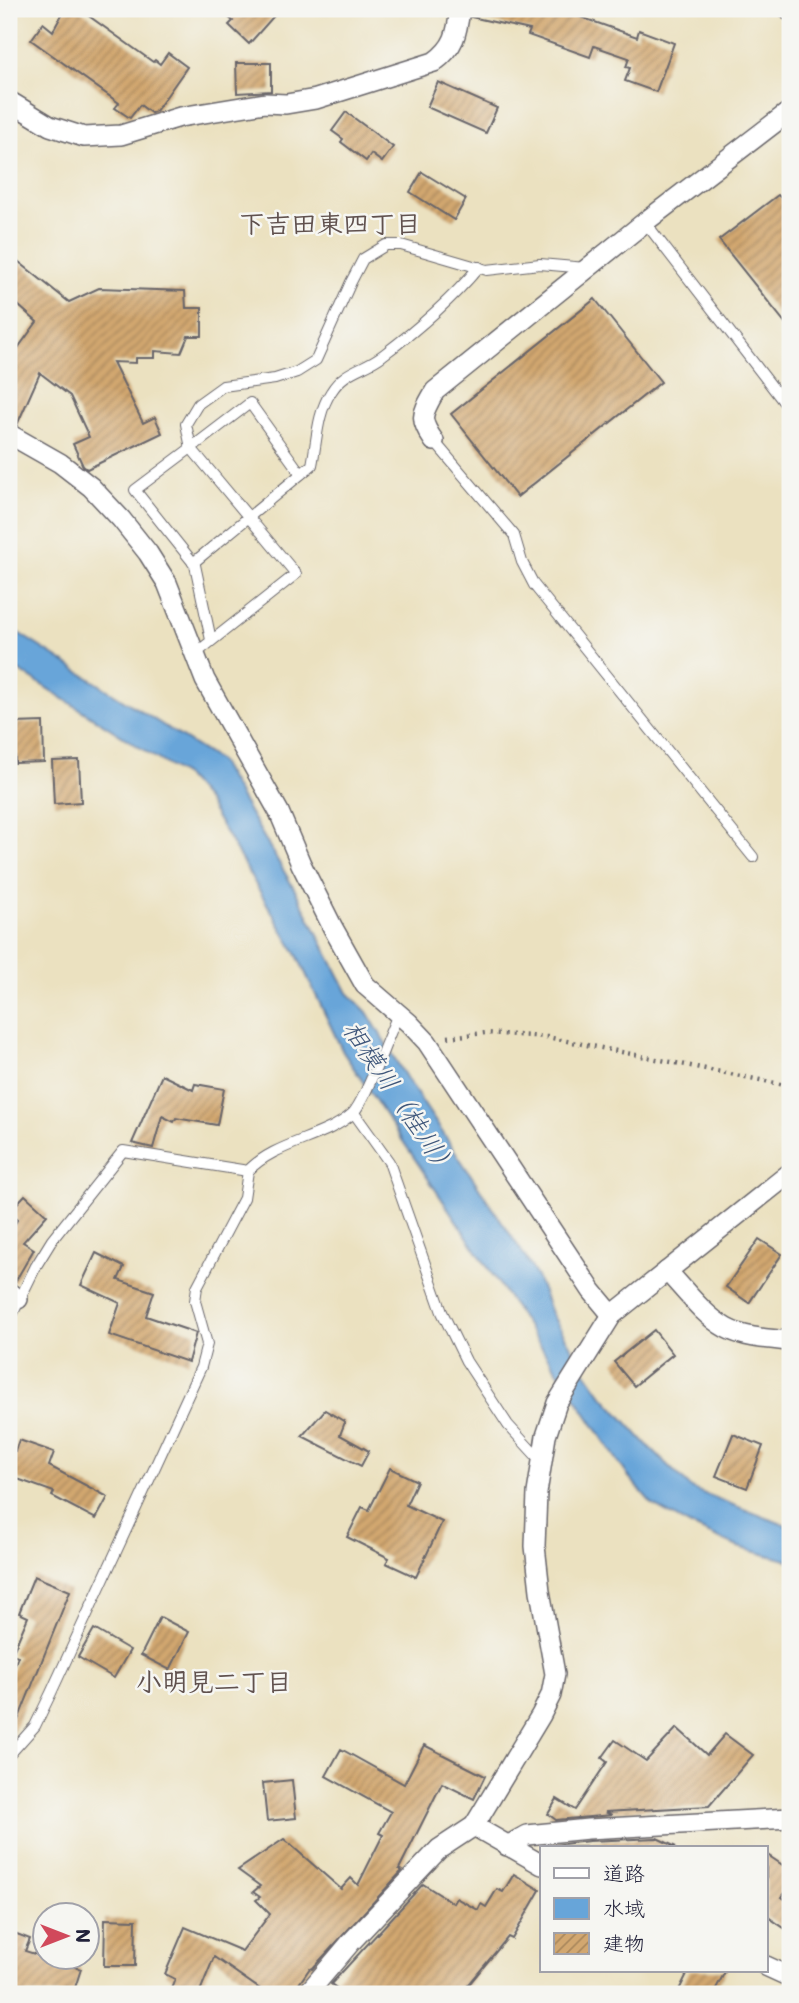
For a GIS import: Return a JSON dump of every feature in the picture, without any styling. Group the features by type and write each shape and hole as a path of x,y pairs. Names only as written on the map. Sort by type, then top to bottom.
{"street":[{"path":"9,101 50,125 84,137 121,135 180,117 265,103 286,104 316,99 434,62 447,52 457,33 460,9"},
{"path":"434,442 424,427 422,414 435,391 645,222 790,111"},
{"path":"9,434 60,463 91,487 121,519 167,583 205,680 279,812 332,928 365,985 394,1022 427,1042 592,1291 612,1315"},
{"path":"307,1994 351,1942 439,1849 474,1826 551,1695 555,1674 540,1591 536,1546 537,1493 546,1436 557,1402 612,1315 790,1173"},
{"path":"667,1271 715,1320 729,1329 765,1339 790,1341"},
{"path":"508,1846 527,1835 790,1818"},
{"path":"474,1826 540,1864"},
{"path":"768,1967 790,1978"}],"lane":[{"path":"645,222 790,410"},
{"path":"194,654 296,574 191,448 186,424 198,404 223,386 275,379 297,372 316,360 363,259 386,245 401,245 487,270 541,264 587,269"},
{"path":"193,563 312,465 321,412 336,384 345,375 382,357 452,298 479,267"},
{"path":"211,640 193,563 135,490 250,403 301,474"},
{"path":"434,442 514,536 522,562 534,585 754,857"},
{"path":"11,1749 35,1726 201,1367 207,1344 205,1329 195,1301 197,1286 244,1198 248,1171 267,1155 313,1136 354,1113 394,1022"},
{"path":"354,1113 389,1162 442,1312 466,1361 508,1425 542,1462"},
{"path":"9,1321 14,1296 52,1240 123,1151 248,1171"}],"path":[{"path":"427,1042 486,1033 547,1037 790,1086"}],"water":[{"name":"相模川（桂川）","path":"9,627 219,761 295,890 348,993 367,1012 407,1079 524,1255 537,1277 551,1313 602,1395 692,1489 790,1527 790,1561 738,1547 689,1525 653,1505 628,1476 343,1052 297,955 207,801 186,777 9,664"}],"building":[{"path":"65,9 79,9 153,62 155,60 160,64 168,53 187,67 156,111 151,113 140,105 130,118 115,108 119,103 31,40 43,23 53,31"},
{"path":"219,9 280,9 249,44 229,25 233,21"},
{"path":"472,9 558,9 637,37 639,30 674,43 656,92 625,81 630,68 626,67 629,58 594,46 590,57 528,35 530,30 471,17"},
{"path":"236,63 271,63 271,91 237,93"},
{"path":"438,82 497,108 486,133 427,107"},
{"path":"346,112 393,147 382,162 371,154 366,161 341,142 343,139 332,131"},
{"path":"422,172 466,199 454,220 410,192"},
{"path":"790,193 790,329 719,240 778,195 782,199"},
{"path":"9,254 69,302 99,288 185,291 186,308 202,308 202,336 188,336 181,353 155,351 155,358 136,358 136,363 113,362 143,423 155,417 162,433 87,469 73,444 89,437 70,396 40,373 17,425 9,422 9,349 15,352 37,322 9,297"},
{"path":"595,299 661,382 517,497 451,414"},
{"path":"43,722 44,762 15,763 15,723"},
{"path":"79,760 81,802 54,804 52,761"},
{"path":"162,1075 193,1090 195,1084 224,1089 217,1125 176,1118 174,1122 162,1116 153,1148 132,1143"},
{"path":"25,1195 47,1215 23,1242 34,1249 15,1282 9,1281 9,1234 17,1220 9,1212"},
{"path":"759,1239 782,1254 749,1303 726,1287"},
{"path":"96,1253 124,1267 118,1280 154,1292 146,1316 196,1333 188,1362 109,1335 120,1303 81,1285"},
{"path":"654,1330 673,1354 634,1386 614,1362"},
{"path":"325,1410 345,1422 340,1435 369,1451 361,1466 302,1436"},
{"path":"733,1434 763,1446 747,1488 716,1476"},
{"path":"19,1440 54,1452 49,1466 108,1497 96,1519 52,1496 54,1492 9,1476 9,1449 15,1451"},
{"path":"390,1468 417,1481 406,1505 442,1522 416,1577 386,1563 389,1558 347,1537 362,1507 369,1510"},
{"path":"34,1576 70,1591 10,1740 9,1679 18,1656 12,1654 28,1617 19,1613"},
{"path":"160,1617 189,1632 170,1670 141,1655"},
{"path":"94,1629 130,1650 114,1678 78,1657"},
{"path":"677,1728 707,1755 725,1734 753,1755 709,1806 605,1812 612,1815 556,1820 548,1814 557,1799 575,1810 607,1762 602,1758 615,1740 646,1761"},
{"path":"424,1745 485,1776 474,1799 442,1783 399,1869 402,1871 312,1969 310,1968 292,1994 267,1994 214,1957 199,1994 169,1994 175,1979 165,1974 185,1927 242,1951 270,1914 256,1900 260,1897 253,1892 260,1886 238,1870 284,1839 341,1889 351,1878 358,1885 383,1835 379,1833 391,1812 326,1776 341,1749 404,1784"},
{"path":"292,1780 296,1818 267,1821 263,1783"},
{"path":"657,1838 674,1846 554,1846 589,1841"},
{"path":"768,1855 790,1870 790,1886 782,1897 790,1903 790,1932 768,1917"},
{"path":"514,1874 540,1890 512,1939 508,1937 461,1994 345,1994 331,1984 423,1884 453,1903 456,1898 478,1910 481,1904 486,1907 497,1889 503,1892"},
{"path":"105,1919 136,1920 135,1966 104,1966"},
{"path":"9,1931 30,1939 25,1951 32,1953 32,1972 80,1972 73,1994 9,1994"},
{"path":"688,1972 725,1972 713,1994 677,1994"}],"district":[{"name":"下吉田東四丁目","path":"330,223"},
{"name":"小明見二丁目","path":"214,1681"}]}
